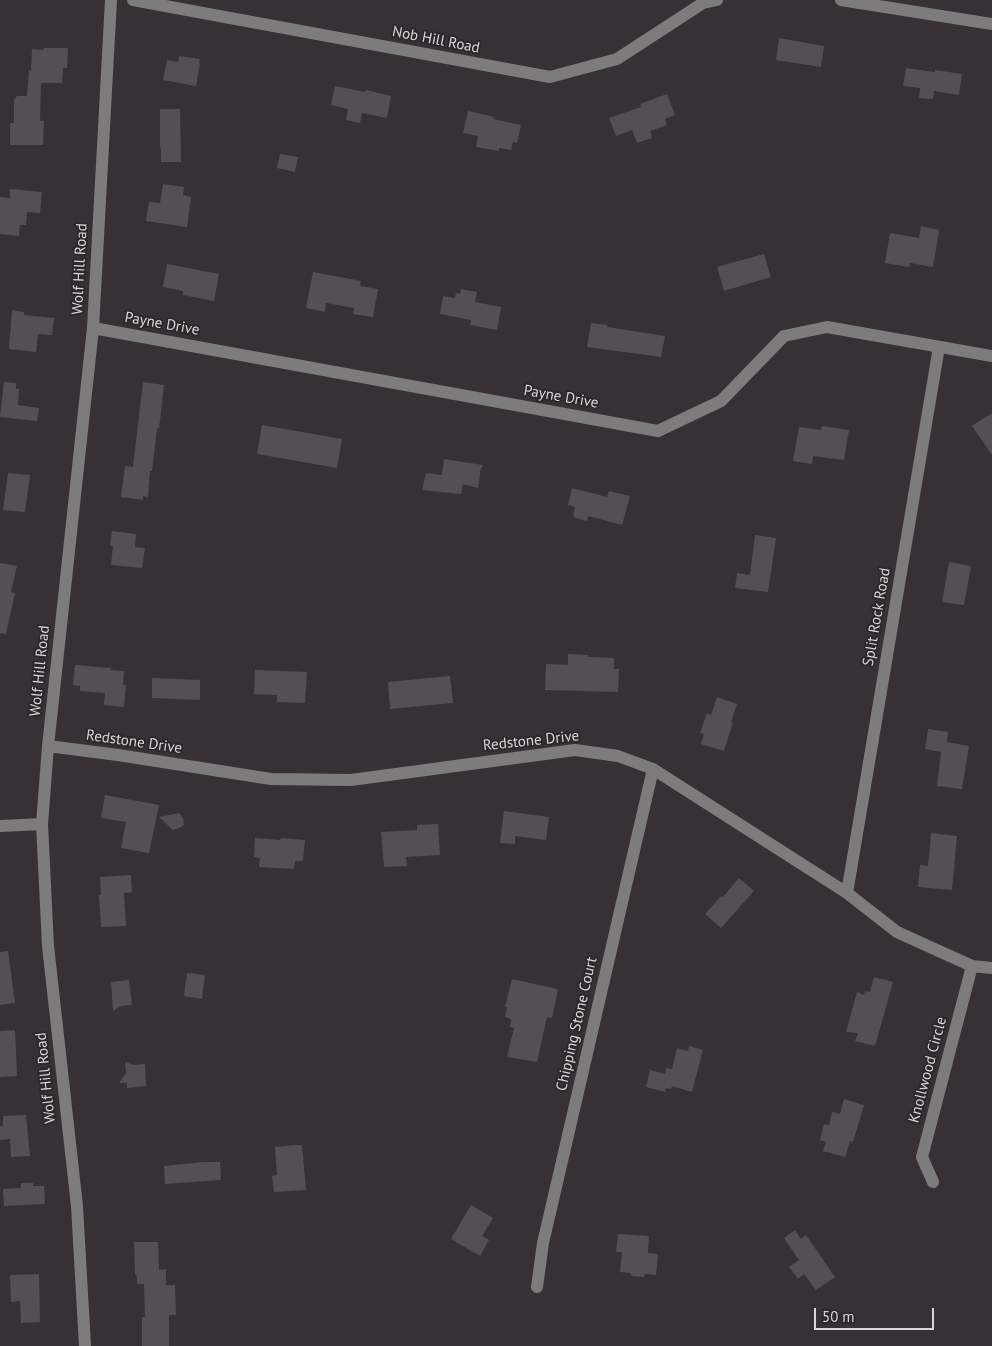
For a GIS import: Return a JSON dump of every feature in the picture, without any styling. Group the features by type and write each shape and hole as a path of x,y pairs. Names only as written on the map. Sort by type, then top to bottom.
{"street":[{"name":"Wolf Hill Road","path":"84,1346 77,1206 48,946 42,824 48,746 93,328 111,0"},
{"name":"Nob Hill Road","path":"133,0 550,78 617,59 703,4 717,0"},
{"path":"841,0 992,24"},
{"name":"Payne Drive","path":"93,328 658,431 721,401 784,336 827,327 992,356"},
{"name":"Split Rock Road","path":"847,893 939,347"},
{"name":"Redstone Drive","path":"48,746 271,779 351,780 575,750 618,756 653,770 847,893 897,932 972,966 992,968"},
{"name":"Chipping Stone Court","path":"537,1287 542,1243 653,770"},
{"path":"0,826 42,824"},
{"name":"Knollwood Circle","path":"933,1182 922,1157 972,966"}],"building":[{"path":"779,38 824,46 821,67 776,60"},
{"path":"44,48 68,48 67,68 63,68 62,83 41,83 40,121 44,121 43,145 10,145 10,123 14,123 14,100 17,96 27,96 32,49 43,50"},
{"path":"179,56 200,59 196,86 163,80 167,60 178,62"},
{"path":"906,68 962,74 959,95 934,91 933,99 919,98 920,88 903,86"},
{"path":"335,86 365,92 366,90 391,96 387,118 362,113 360,123 346,120 348,109 331,105"},
{"path":"667,94 675,115 665,119 667,125 650,131 652,138 637,143 632,130 616,136 609,118 641,107 640,104"},
{"path":"160,109 180,109 181,162 161,162"},
{"path":"468,111 521,125 517,143 513,142 511,150 499,148 499,151 476,147 478,136 463,133"},
{"path":"280,154 298,157 295,172 277,168"},
{"path":"163,184 184,187 183,195 191,197 187,227 146,221 149,202 160,203"},
{"path":"10,189 42,192 40,213 27,212 26,225 20,225 19,236 0,234 0,197 10,198"},
{"path":"921,226 939,230 933,267 910,263 909,267 885,263 890,233 919,238"},
{"path":"764,254 771,277 724,291 717,267"},
{"path":"167,264 219,274 214,301 183,295 183,291 163,287"},
{"path":"313,272 361,281 360,286 378,289 373,317 353,314 354,308 326,303 325,312 306,308"},
{"path":"461,289 477,292 475,302 501,307 497,330 470,325 471,320 440,314 443,296 455,298 456,293 460,294"},
{"path":"12,310 24,312 24,315 54,318 52,335 38,334 36,352 9,349"},
{"path":"591,323 665,336 661,357 587,347"},
{"path":"4,382 16,383 16,389 19,389 18,405 39,408 37,421 0,417"},
{"path":"143,382 164,385 159,429 157,428 152,471 150,471 148,497 143,496 143,500 121,497 125,466 133,467"},
{"path":"992,413 992,455 972,426"},
{"path":"262,425 342,439 337,468 257,454"},
{"path":"822,426 849,430 844,460 813,456 812,464 793,461 799,427 821,430"},
{"path":"444,459 483,465 480,471 478,488 463,484 461,494 422,490 426,473 442,475"},
{"path":"8,473 30,475 25,512 3,510"},
{"path":"572,488 607,497 609,491 630,496 622,525 588,516 587,521 573,517 575,507 568,505"},
{"path":"112,531 136,534 135,547 145,548 142,568 111,565 113,546 110,546"},
{"path":"755,535 776,538 768,592 735,588 737,573 750,575"},
{"path":"949,562 971,566 964,605 942,602"},
{"path":"0,563 17,566 11,592 15,593 6,634 0,633"},
{"path":"568,654 614,658 614,669 619,669 618,692 545,690 546,664 568,665"},
{"path":"75,665 124,671 123,685 126,685 124,707 104,705 105,693 80,691 80,686 73,685"},
{"path":"255,670 307,672 305,703 277,702 277,695 254,694"},
{"path":"450,676 453,703 390,709 388,682"},
{"path":"152,678 200,680 200,700 152,698"},
{"path":"717,697 737,704 724,751 701,744 704,734 700,733 707,713 711,715"},
{"path":"928,729 948,732 947,742 969,746 962,789 937,786 941,752 925,749"},
{"path":"105,795 159,805 149,853 121,848 126,822 101,818"},
{"path":"504,811 549,817 546,840 515,836 515,844 500,843"},
{"path":"179,813 183,818 184,825 173,830 159,817"},
{"path":"438,824 440,855 406,857 407,866 384,867 381,832 417,830 417,825"},
{"path":"931,833 957,836 952,890 918,887 920,865 928,866"},
{"path":"255,838 305,840 303,861 295,861 294,869 259,867 260,858 254,857"},
{"path":"131,875 132,892 124,893 126,926 101,927 100,877"},
{"path":"739,878 754,891 721,928 705,914"},
{"path":"8,951 15,1003 0,1005 0,952"},
{"path":"187,973 205,975 202,999 184,996"},
{"path":"874,977 893,982 875,1046 855,1041 858,1033 846,1032 857,992 864,995 865,991 870,992"},
{"path":"512,979 558,989 552,1018 547,1017 537,1062 507,1057 514,1028 510,1027 511,1019 505,1017 507,1007 505,1007"},
{"path":"129,980 132,1005 121,1006 113,1011 111,982"},
{"path":"15,1030 17,1076 0,1077 0,1031"},
{"path":"689,1046 703,1050 692,1092 672,1086 671,1089 666,1088 665,1092 646,1087 650,1070 665,1074 666,1068 672,1069 677,1048 688,1051"},
{"path":"125,1062 134,1065 145,1064 146,1086 127,1088 127,1083 119,1083 126,1073"},
{"path":"844,1099 864,1105 853,1142 850,1141 845,1157 823,1151 826,1142 820,1140 824,1124 829,1125 832,1112 840,1114"},
{"path":"26,1115 30,1156 11,1157 10,1139 0,1140 0,1126 3,1126 3,1116"},
{"path":"302,1145 306,1190 274,1192 272,1176 277,1175 275,1147"},
{"path":"220,1162 221,1180 165,1184 164,1166"},
{"path":"21,1183 33,1183 33,1186 44,1186 45,1204 4,1206 3,1189 21,1188"},
{"path":"471,1205 493,1218 482,1236 489,1240 480,1256 451,1239"},
{"path":"795,1230 801,1239 806,1235 835,1277 816,1290 804,1274 798,1279 789,1267 799,1260 784,1238"},
{"path":"618,1234 649,1236 648,1253 658,1254 656,1275 632,1276 630,1273 620,1272 622,1252 616,1252"},
{"path":"134,1242 158,1242 159,1270 166,1269 166,1285 175,1285 176,1315 169,1315 169,1346 142,1346 142,1317 145,1317 144,1284 137,1284"},
{"path":"39,1274 40,1322 21,1323 20,1301 11,1302 10,1275"}]}
